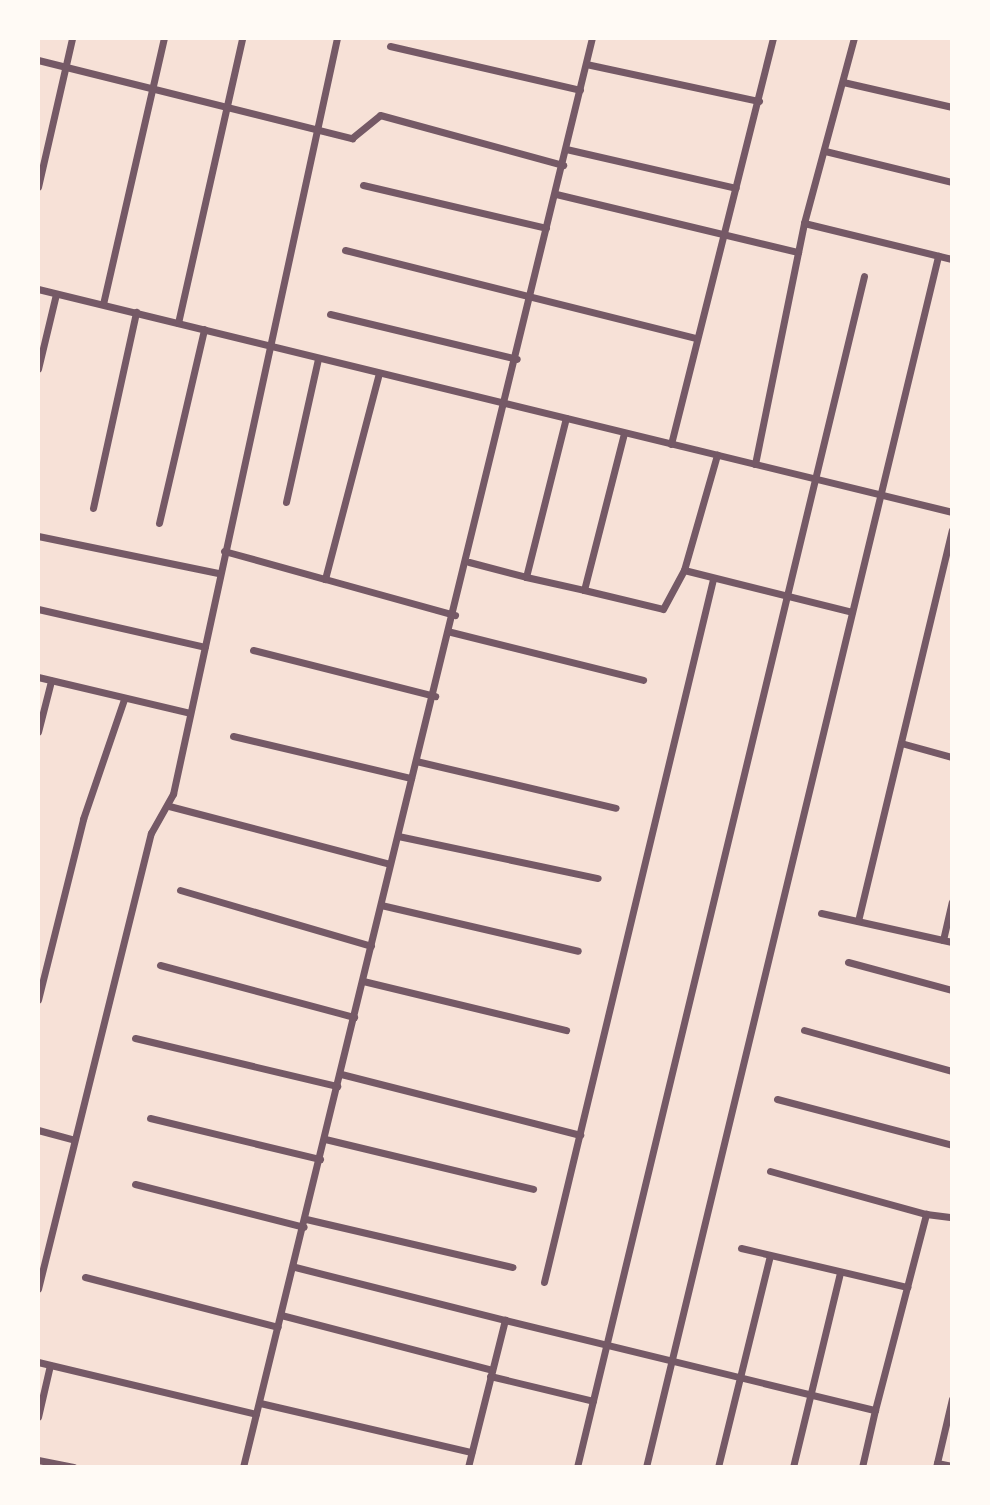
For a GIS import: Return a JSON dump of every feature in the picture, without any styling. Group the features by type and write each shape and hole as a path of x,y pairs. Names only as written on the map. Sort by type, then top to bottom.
{"street":[{"path":"38,187 72,38"},
{"path":"103,304 164,38"},
{"path":"178,323 242,38"},
{"path":"38,1289 72,1139 151,833 169,806 337,38"},
{"path":"243,1467 295,1267 411,778 435,696 508,404 592,38"},
{"path":"671,444 695,338 773,38"},
{"path":"755,464 804,223 854,38"},
{"path":"390,46 580,90"},
{"path":"38,60 153,91 358,138 380,115 563,165"},
{"path":"586,64 759,101"},
{"path":"843,82 952,107"},
{"path":"566,149 736,188"},
{"path":"825,151 952,182"},
{"path":"363,185 546,228"},
{"path":"556,194 798,252"},
{"path":"804,223 952,259"},
{"path":"345,250 532,294 695,338"},
{"path":"646,1467 852,612 884,496 938,256"},
{"path":"577,1467 864,276"},
{"path":"38,289 952,512"},
{"path":"38,369 56,294"},
{"path":"93,508 136,312"},
{"path":"330,314 517,359"},
{"path":"159,523 204,329"},
{"path":"286,502 318,359"},
{"path":"325,579 379,373"},
{"path":"526,577 566,418"},
{"path":"584,590 624,433"},
{"path":"469,562 660,610 684,570 717,455"},
{"path":"858,921 952,530"},
{"path":"38,536 219,573"},
{"path":"224,551 455,615"},
{"path":"684,570 784,598 852,612"},
{"path":"544,1282 713,579"},
{"path":"38,609 205,647"},
{"path":"451,632 643,680"},
{"path":"253,650 435,696"},
{"path":"38,677 190,713"},
{"path":"38,732 51,681"},
{"path":"38,1000 83,819 124,699"},
{"path":"233,736 411,778"},
{"path":"901,743 952,757"},
{"path":"416,761 616,808"},
{"path":"169,806 390,864"},
{"path":"398,836 598,878"},
{"path":"180,890 371,946"},
{"path":"943,940 952,902"},
{"path":"381,905 578,951"},
{"path":"821,913 952,942"},
{"path":"848,962 952,990"},
{"path":"160,965 354,1017"},
{"path":"363,981 566,1030"},
{"path":"804,1030 952,1071"},
{"path":"135,1038 337,1086"},
{"path":"341,1074 580,1135"},
{"path":"777,1099 952,1145"},
{"path":"150,1118 320,1159"},
{"path":"38,1130 72,1139"},
{"path":"325,1139 533,1189"},
{"path":"770,1171 926,1214 952,1217"},
{"path":"135,1184 513,1267"},
{"path":"862,1467 926,1214"},
{"path":"741,1248 907,1287"},
{"path":"718,1467 742,1381 770,1255"},
{"path":"295,1267 742,1381 875,1410"},
{"path":"793,1467 840,1273"},
{"path":"85,1277 278,1327"},
{"path":"281,1315 593,1401"},
{"path":"468,1467 505,1320"},
{"path":"38,1362 256,1414"},
{"path":"38,1417 50,1365"},
{"path":"952,1399 937,1465 952,1466"},
{"path":"260,1403 471,1452"},
{"path":"38,1460 73,1467"}]}
